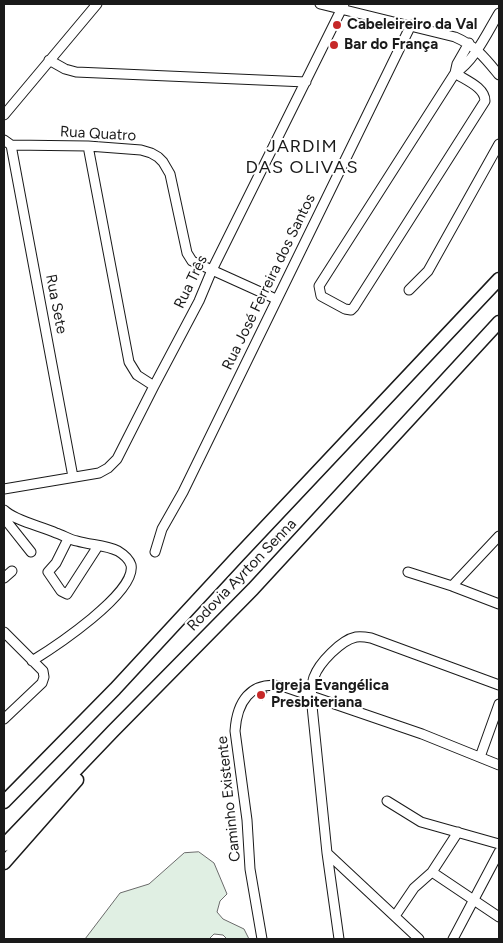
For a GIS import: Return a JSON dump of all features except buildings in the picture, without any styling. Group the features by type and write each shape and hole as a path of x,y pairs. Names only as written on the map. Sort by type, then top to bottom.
{"highway":[{"name":"Rodovia Ayrton Senna","path":"4,802 116,689 238,556 499,279"},
{"name":"Rodovia Ayrton Senna","path":"4,845 253,589 499,322"},
{"path":"4,863 78,778 113,731"}],"street":[{"path":"4,115 97,4"},
{"path":"320,4 343,7 455,37 477,49 499,75"},
{"name":"Rua Três","path":"4,489 99,473 108,468 117,459 199,301 212,270 343,7"},
{"path":"455,73 462,69 477,49 499,13"},
{"name":"Rua José Ferreira dos Santos","path":"155,552 162,529 183,492 411,25"},
{"path":"455,73 482,91 485,95 485,101 354,307 351,310 345,309 321,296 319,286 455,73 456,64 469,43"},
{"path":"49,60 65,69 76,72 306,82"},
{"name":"Rua Quatro","path":"7,142 141,150 151,153 163,162 170,174 187,253 192,262 276,299"},
{"name":"Rua Sete","path":"7,142 73,477"},
{"path":"410,290 428,271 499,144"},
{"path":"88,146 129,362 137,375 154,386"},
{"path":"31,552 4,518 4,511 68,539 118,551 128,560 131,566 130,574 125,584 114,599 73,634 32,660"},
{"path":"452,586 499,536"},
{"path":"68,539 56,563 48,572 60,590 67,594 98,546"},
{"path":"4,578 12,571"},
{"path":"408,572 499,604"},
{"path":"4,632 43,672 44,677 42,683 4,719"},
{"path":"339,939 327,852 311,696 314,677 323,662 343,644 356,637 371,638 499,685"},
{"name":"Caminho Existente","path":"262,939 250,869 247,820 235,731 236,717 247,696 269,684 282,686 422,734 499,764"},
{"path":"480,757 499,704"},
{"path":"387,801 421,822 499,844"},
{"path":"395,916 414,888 432,872 457,832"},
{"path":"327,852 419,939"},
{"path":"453,939 499,852"},
{"path":"432,872 499,917"}],"green space":[{"path":"199,852 214,863 227,894 220,901 217,912 223,919 244,929 249,939 227,939 223,935 214,934 209,939 85,939 120,893 149,884 184,853"}],"place":[{"name":"Cabeleireiro da Val","path":"337,25"},
{"name":"Bar do França","path":"334,45"},
{"name":"Igreja Evangélica Presbiteriana","path":"261,695"}],"district":[{"name":"JARDIM DAS OLIVAS","path":"302,157"}]}
